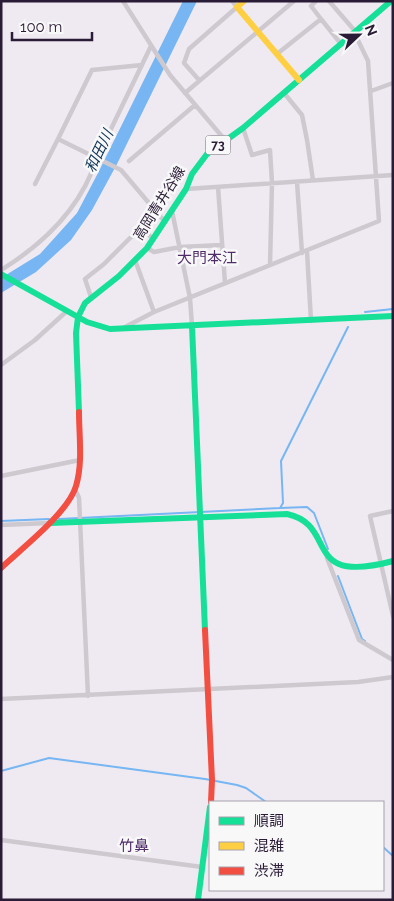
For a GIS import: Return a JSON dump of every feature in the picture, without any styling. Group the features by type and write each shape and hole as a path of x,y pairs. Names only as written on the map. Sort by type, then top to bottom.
{"street":[{"path":"123,1 168,70 225,140"},
{"path":"232,1 299,80"},
{"path":"199,80 184,62 189,49 244,1"},
{"path":"185,93 294,1"},
{"path":"316,1 312,6 320,19 341,44"},
{"path":"122,329 154,312 379,221 368,59 354,32 329,1"},
{"name":"高岡青井谷線","path":"1,568 65,507 75,489 79,476 80,460 76,333 78,317 85,303 119,276 146,248 165,222 199,164 207,154 243,128 391,1"},
{"path":"277,54 320,19"},
{"path":"151,46 83,190 55,228 30,252 1,272 87,322 110,329 393,316"},
{"path":"35,184 92,70 142,65"},
{"path":"370,91 393,83"},
{"path":"284,93 302,115 313,180"},
{"path":"129,161 195,105"},
{"path":"243,128 252,155 270,150 272,183 270,265"},
{"path":"58,139 121,170 165,222"},
{"path":"186,189 393,175"},
{"path":"297,182 302,253"},
{"path":"218,187 225,283"},
{"path":"172,211 190,298 192,326 212,780 211,801"},
{"path":"91,298 85,279 104,264 130,238 143,229 153,239"},
{"path":"146,248 154,252 180,247 222,245"},
{"path":"307,251 311,321"},
{"path":"135,260 154,312"},
{"path":"1,366 35,340 66,311"},
{"path":"1,476 80,460"},
{"path":"75,489 79,498 88,696"},
{"path":"393,511 370,516 393,616"},
{"path":"1,525 287,514 298,517 306,522 312,530 326,557 359,640 393,660"},
{"path":"326,557 336,564 358,568 393,561"},
{"path":"1,699 358,682 393,677"},
{"path":"198,900 209,814"},
{"path":"1,840 202,867"}],"water":[{"path":"183,1 197,1 117,164 92,210 71,240 36,272 1,293 1,278 40,254 77,213"}],"waterway":[{"path":"365,312 393,309"},
{"path":"59,519 280,508 283,503 281,461 348,327"},
{"path":"280,508 307,507 314,513 328,549"},
{"path":"1,521 49,519"},
{"path":"338,576 362,639 365,641"},
{"path":"1,771 49,758 237,785 246,788 265,801"},
{"path":"384,848 393,856"}],"traffic: fast":[{"path":"79,412 76,333 78,317 85,303 119,276 147,248 186,189 192,174 207,154 243,128 391,1"},
{"path":"1,274 87,322 110,329 393,316"},
{"path":"192,326 205,630"},
{"path":"50,523 287,514 303,520 332,560 345,566 364,567 393,561"},
{"path":"198,900 209,815"}],"traffic: slow":[{"path":"244,1 237,7 299,80"}],"traffic: jam":[{"path":"1,568 54,519 71,496 76,486 79,468 79,412"},
{"path":"205,630 212,780 211,801"}],"district":[{"name":"大門本江","path":"207,258"},
{"name":"竹鼻","path":"134,846"}],"water label":[{"name":"和田川","path":"99,151"}]}
